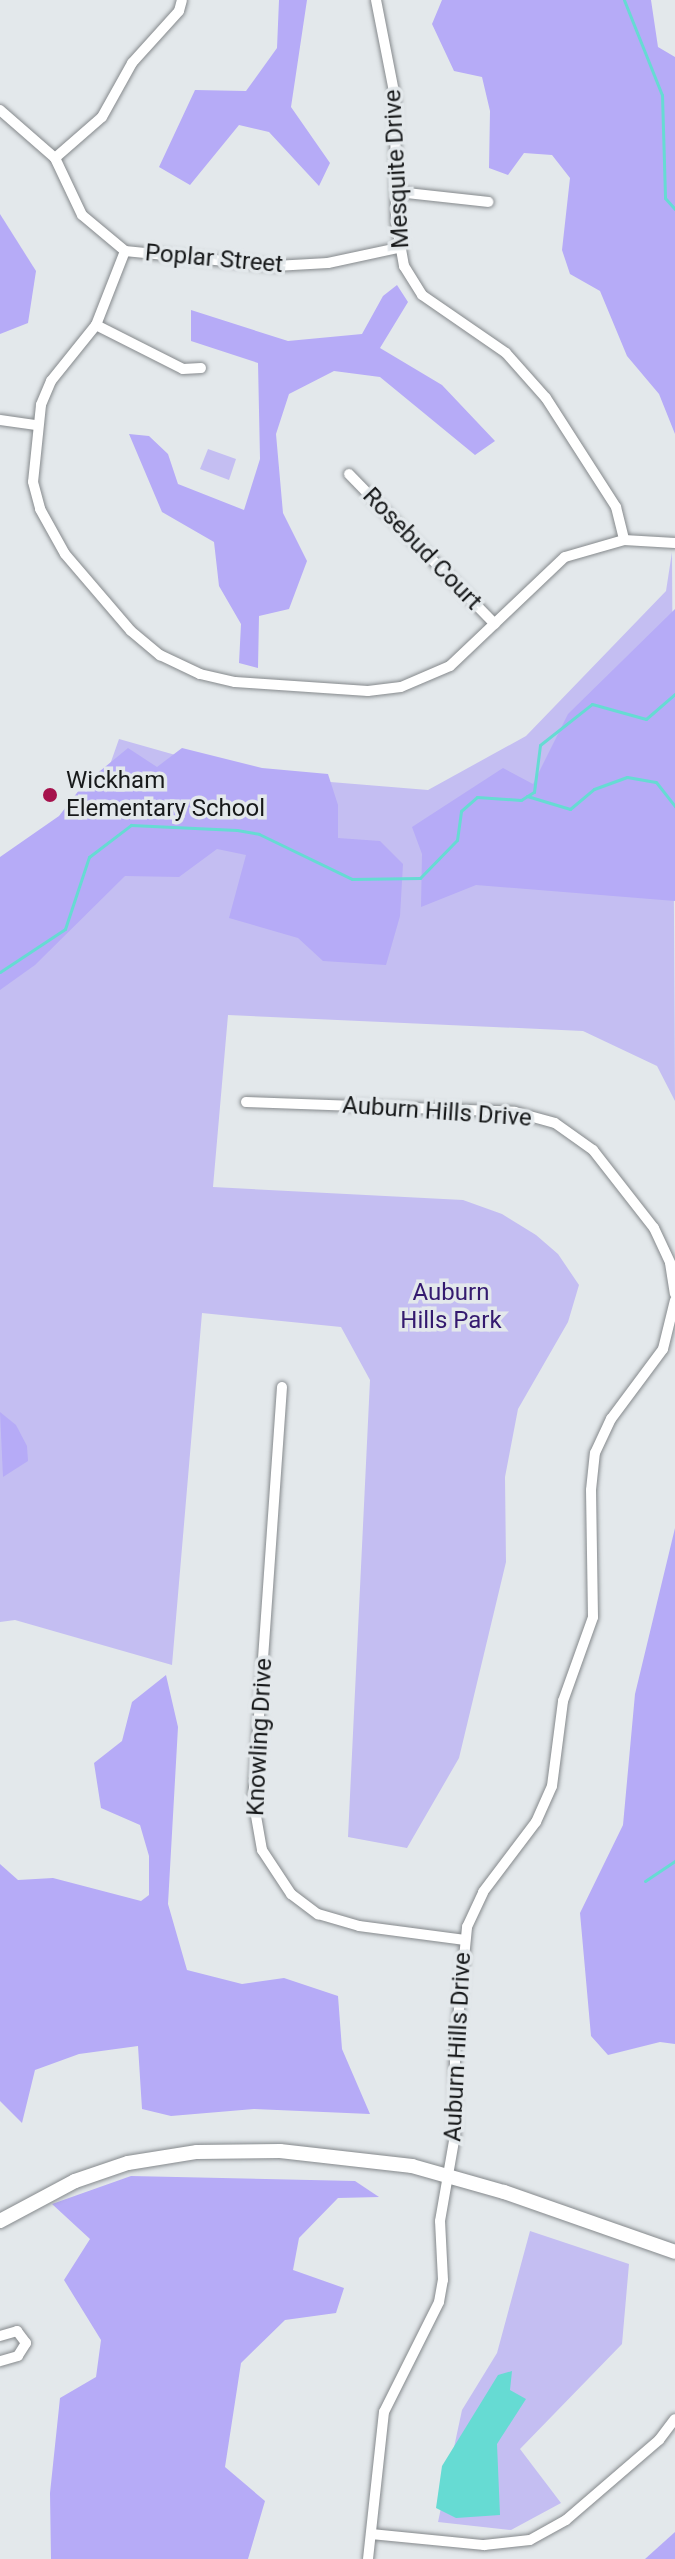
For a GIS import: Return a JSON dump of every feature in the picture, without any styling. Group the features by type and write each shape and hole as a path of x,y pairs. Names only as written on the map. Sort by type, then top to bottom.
{"main road":[{"path":"0,2221 101,2172 197,2152 354,2157 449,2176 675,2252"}],"street":[{"path":"55,158 102,117 132,63 179,11 182,0"},
{"name":"Mesquite Drive","path":"376,0 395,97 398,248 422,295 506,353 546,398 616,507 624,540"},
{"name":"Poplar Street","path":"0,110 55,158 82,215 125,251 275,266 328,263 398,248"},
{"path":"398,192 488,202"},
{"path":"125,251 96,325 51,381 37,425 33,482 52,534 131,631 183,667 235,682 384,690 436,675 565,557 624,540 675,543"},
{"path":"96,325 183,369 201,368"},
{"path":"0,420 37,425"},
{"name":"Rosebud Court","path":"349,474 495,624"},
{"name":"Auburn Hills Drive","path":"246,1102 515,1112 555,1123 593,1150 654,1228 670,1263 675,1297 663,1349 611,1419 595,1453 591,1490 596,1600 563,1701 552,1786 536,1822 477,1902 465,1940 449,2176 440,2221 439,2302 384,2412 368,2559"},
{"name":"Knowling Drive","path":"282,1387 253,1799 262,1850 279,1882 318,1914 359,1926 465,1940"},
{"path":"0,2336 17,2331 26,2343 18,2356 0,2361"},
{"path":"371,2534 484,2545 530,2540 566,2520 659,2440 675,2419"}],"green space":[{"path":"208,449 236,459 229,480 200,469"},
{"name":"Auburn Hills Park","path":"672,552 675,1101 657,1066 583,1031 228,1015 213,1187 463,1200 502,1214 536,1235 558,1254 579,1285 568,1322 518,1409 505,1477 506,1562 459,1758 407,1848 348,1837 370,1380 341,1327 202,1313 172,1665 15,1620 0,1622 0,905 80,850 119,739 246,775 428,790 526,736 666,591"},
{"path":"530,2231 629,2264 622,2344 520,2449 561,2503 511,2530 438,2522 462,2410 497,2353"}],"shaded area":[{"path":"279,0 307,0 291,107 330,163 319,186 269,132 239,125 190,185 159,167 195,90 246,91 277,48"},
{"path":"442,0 651,0 658,47 675,57 675,434 659,394 627,356 600,291 570,274 562,250 570,178 552,155 524,153 508,175 489,168 490,111 482,77 454,71 432,24"},
{"path":"0,214 36,271 28,323 0,334"},
{"path":"397,285 408,302 380,348 442,385 495,441 475,455 380,377 334,371 289,394 276,434 283,513 307,561 289,609 259,616 258,668 239,663 241,624 219,586 214,542 162,512 129,434 149,436 168,454 178,484 244,510 260,459 258,363 191,341 191,310 288,341 362,334 383,296"},
{"path":"675,609 675,901 476,885 421,907 422,854 412,827 503,768 533,784 568,714"},
{"path":"128,748 157,767 182,748 262,768 328,774 338,805 338,838 380,841 403,864 400,916 386,965 323,961 298,938 229,918 246,855 217,849 179,877 125,876 35,965 0,990 0,857 59,816 83,785"},
{"path":"0,1412 16,1425 27,1446 28,1461 3,1477"},
{"path":"675,1528 675,2044 660,2042 608,2055 591,2036 580,1913 623,1825 635,1694"},
{"path":"166,1675 178,1727 168,1904 187,1970 242,1984 284,1978 338,1996 342,2049 370,2114 254,2109 171,2116 142,2109 138,2046 79,2054 35,2070 22,2123 0,2101 0,1864 18,1880 53,1878 141,1901 149,1895 149,1856 140,1825 101,1808 94,1763 122,1741 132,1702"},
{"path":"131,2176 355,2181 379,2197 338,2198 299,2238 293,2270 344,2288 336,2313 285,2320 241,2363 225,2467 265,2501 248,2559 51,2559 50,2493 60,2398 96,2377 101,2340 64,2280 90,2239 52,2204"},
{"path":"675,2532 675,2559 645,2559"}],"water":[{"path":"512,2371 510,2390 526,2399 497,2444 500,2515 456,2518 436,2508 442,2466 498,2375"}],"waterway":[{"path":"624,0 662,95 665,198 675,209"},
{"path":"0,972 65,929 89,857 131,825 237,830 259,834 352,879 420,878 457,840 461,811 477,797 521,800 534,792 540,745 592,704 646,719 675,694"},
{"path":"527,796 570,809 594,789 627,777 656,782 675,806"},
{"path":"645,1881 675,1861"}],"place":[{"name":"Wickham Elementary School","path":"50,795"}]}
